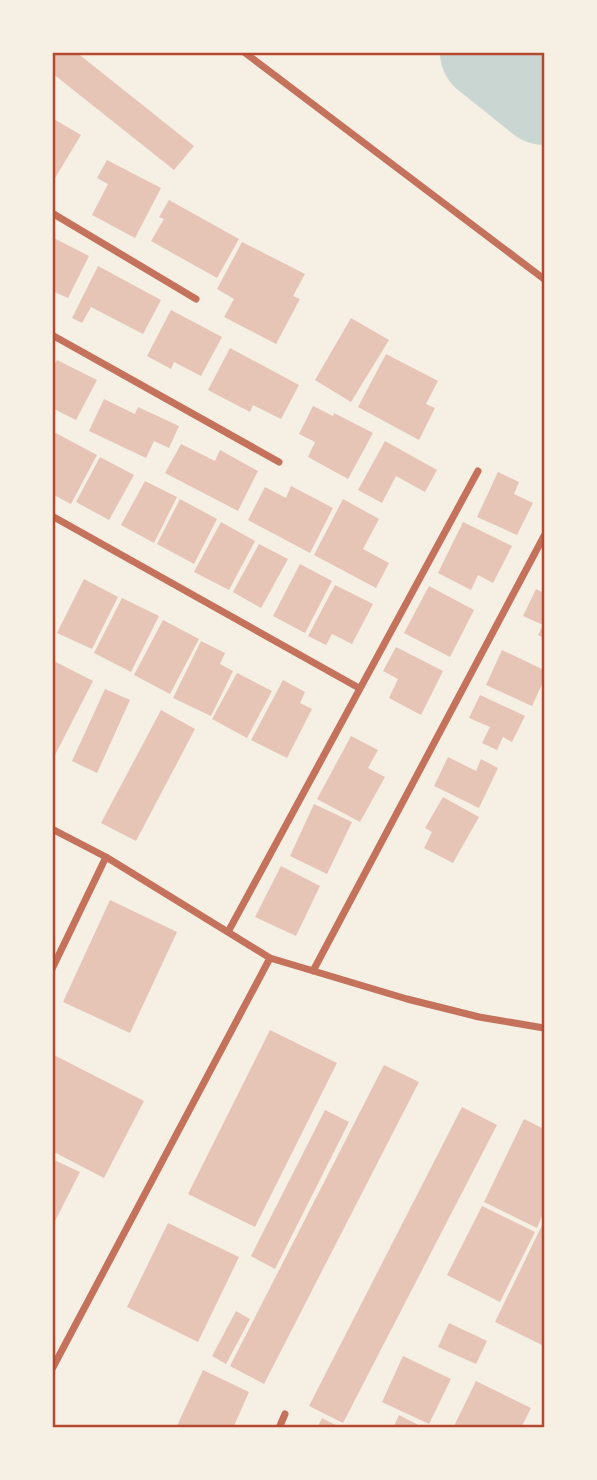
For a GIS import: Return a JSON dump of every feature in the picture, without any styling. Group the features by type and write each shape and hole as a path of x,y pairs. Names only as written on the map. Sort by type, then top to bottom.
{"street":[{"path":"244,52 544,279"},
{"path":"52,213 196,299"},
{"path":"52,335 279,462"},
{"path":"228,932 478,471"},
{"path":"52,516 359,688"},
{"path":"313,971 544,536"},
{"path":"52,829 106,857 270,958 407,999 479,1017 544,1028"},
{"path":"52,969 106,857"},
{"path":"52,1369 270,958"},
{"path":"279,1427 285,1414"}],"building":[{"path":"52,52 76,52 194,146 174,170 52,73"},
{"path":"52,118 81,135 52,183"},
{"path":"107,160 161,188 135,238 92,215 108,184 97,178"},
{"path":"169,200 239,239 217,278 151,241 164,219 159,217"},
{"path":"52,237 89,256 68,298 52,291"},
{"path":"242,242 305,274 293,296 300,299 276,344 224,317 234,299 217,289"},
{"path":"98,266 161,300 143,334 91,307 82,323 72,318"},
{"path":"171,310 222,337 201,376 174,362 171,369 147,356"},
{"path":"351,318 389,340 351,402 315,380"},
{"path":"230,348 299,385 281,419 253,405 250,412 208,390"},
{"path":"386,354 438,381 426,404 435,408 419,440 358,407"},
{"path":"57,360 97,380 76,420 52,408 52,369"},
{"path":"104,399 135,414 138,407 179,426 169,448 154,441 146,458 89,431"},
{"path":"313,406 333,416 334,413 373,433 348,479 308,457 315,442 299,434"},
{"path":"52,431 97,455 71,504 52,494"},
{"path":"385,441 437,470 425,492 396,476 382,503 358,490"},
{"path":"181,444 215,461 220,450 258,471 238,511 165,473"},
{"path":"100,457 134,475 109,520 76,502"},
{"path":"498,472 519,482 514,494 533,503 517,535 477,517"},
{"path":"145,481 177,497 154,543 121,525"},
{"path":"291,486 333,508 310,553 248,520 265,487 286,498"},
{"path":"180,499 217,519 194,564 157,544"},
{"path":"343,499 379,519 363,549 389,563 376,588 314,555"},
{"path":"221,522 255,541 229,590 194,572"},
{"path":"463,522 512,546 493,583 478,575 471,590 438,573"},
{"path":"259,544 288,559 261,608 233,592"},
{"path":"300,564 332,581 305,633 273,616"},
{"path":"84,579 118,597 92,649 57,633"},
{"path":"335,585 373,604 352,644 332,634 326,645 308,636"},
{"path":"429,586 474,610 450,657 404,633"},
{"path":"536,589 544,593 544,638 538,635 543,625 523,616"},
{"path":"122,598 159,616 131,672 94,653"},
{"path":"163,620 199,639 170,694 134,675"},
{"path":"201,641 225,653 220,664 233,671 211,716 173,698"},
{"path":"396,647 443,671 421,715 389,698 398,679 383,671"},
{"path":"502,650 544,670 544,680 532,706 486,685"},
{"path":"52,660 93,681 54,757 52,756"},
{"path":"237,673 272,691 247,738 212,719"},
{"path":"283,680 305,692 300,703 312,709 287,758 251,740"},
{"path":"105,689 130,700 97,773 72,761"},
{"path":"480,695 525,716 512,742 503,737 497,750 482,743 490,727 469,718"},
{"path":"161,710 195,729 136,841 101,823"},
{"path":"351,736 378,750 368,768 385,777 360,822 317,799"},
{"path":"448,757 476,771 481,759 498,768 479,808 434,786"},
{"path":"443,797 479,817 453,863 424,848 432,832 425,828"},
{"path":"314,804 352,822 327,874 290,856"},
{"path":"281,866 320,886 296,936 255,917"},
{"path":"110,900 177,932 130,1033 63,1002"},
{"path":"270,1030 337,1063 255,1227 188,1194"},
{"path":"52,1054 144,1101 104,1178 52,1151"},
{"path":"384,1065 419,1082 264,1384 230,1366"},
{"path":"462,1107 497,1125 343,1423 309,1406"},
{"path":"325,1110 349,1122 275,1269 251,1256"},
{"path":"524,1119 544,1129 544,1211 537,1228 484,1202"},
{"path":"52,1159 80,1172 52,1227"},
{"path":"482,1206 535,1232 500,1302 447,1275"},
{"path":"544,1221 544,1346 495,1322"},
{"path":"168,1223 239,1257 198,1342 127,1307"},
{"path":"236,1311 250,1319 226,1364 212,1356"},
{"path":"449,1323 487,1341 476,1364 438,1347"},
{"path":"403,1356 451,1379 429,1424 382,1402"},
{"path":"203,1370 249,1392 233,1428 176,1428"},
{"path":"476,1381 531,1408 521,1428 453,1428"},
{"path":"399,1415 424,1428 393,1428"},
{"path":"322,1418 341,1428 317,1428"}],"waterway":[{"path":"489,52 544,96"}]}
